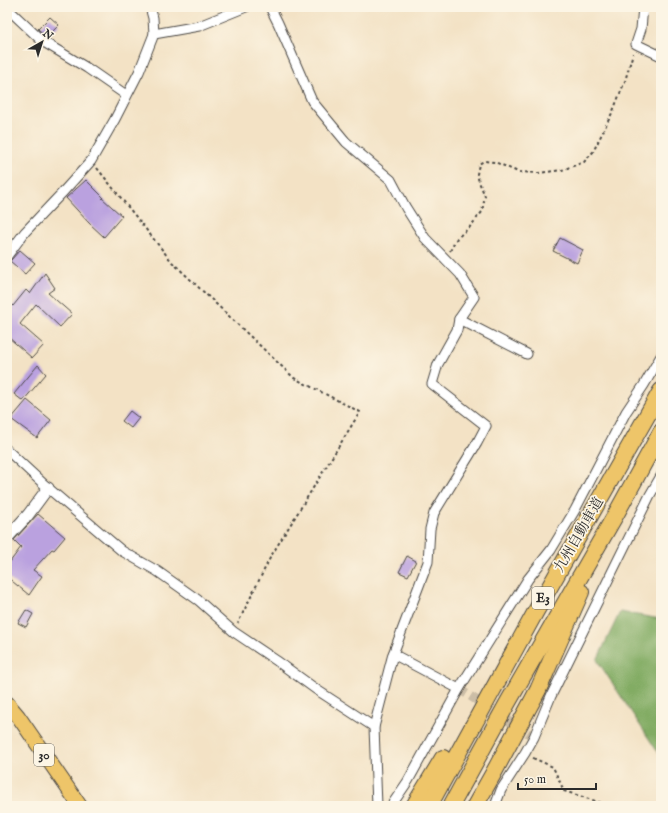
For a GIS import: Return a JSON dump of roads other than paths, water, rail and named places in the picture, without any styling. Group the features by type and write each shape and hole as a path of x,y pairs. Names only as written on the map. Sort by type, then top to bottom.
{"highway":[{"name":"九州自動車道","path":"429,806 536,611 661,391"},
{"name":"九州自動車道","path":"451,806 661,432"},
{"path":"477,806 538,690 616,514"},
{"path":"414,806 504,655 536,611"}],"main road":[{"name":"30","path":"7,703 18,716 80,806"}],"street":[{"path":"7,256 25,232 91,161 139,72 154,34 153,18 150,7"},
{"path":"154,34 199,26 246,7"},
{"path":"270,7 312,102 346,142 391,180 406,208 425,238 460,274 474,297 459,319 457,330 438,364 432,384 486,426 434,513 430,529 428,562 393,654 374,727 377,806"},
{"path":"643,7 642,29 636,44 661,56"},
{"path":"7,8 42,41 87,68 126,95"},
{"path":"459,319 528,354"},
{"path":"391,806 408,782 459,689 528,579 551,550 575,510 626,412 661,356"},
{"path":"7,450 48,488 122,551 157,571 198,600 234,632 316,690 374,727"},
{"path":"495,806 501,790 534,737 551,696 646,501 661,476"},
{"path":"7,538 28,515 48,488"},
{"path":"393,654 459,689"}],"tunnel":[{"path":"459,689 534,737"}]}
